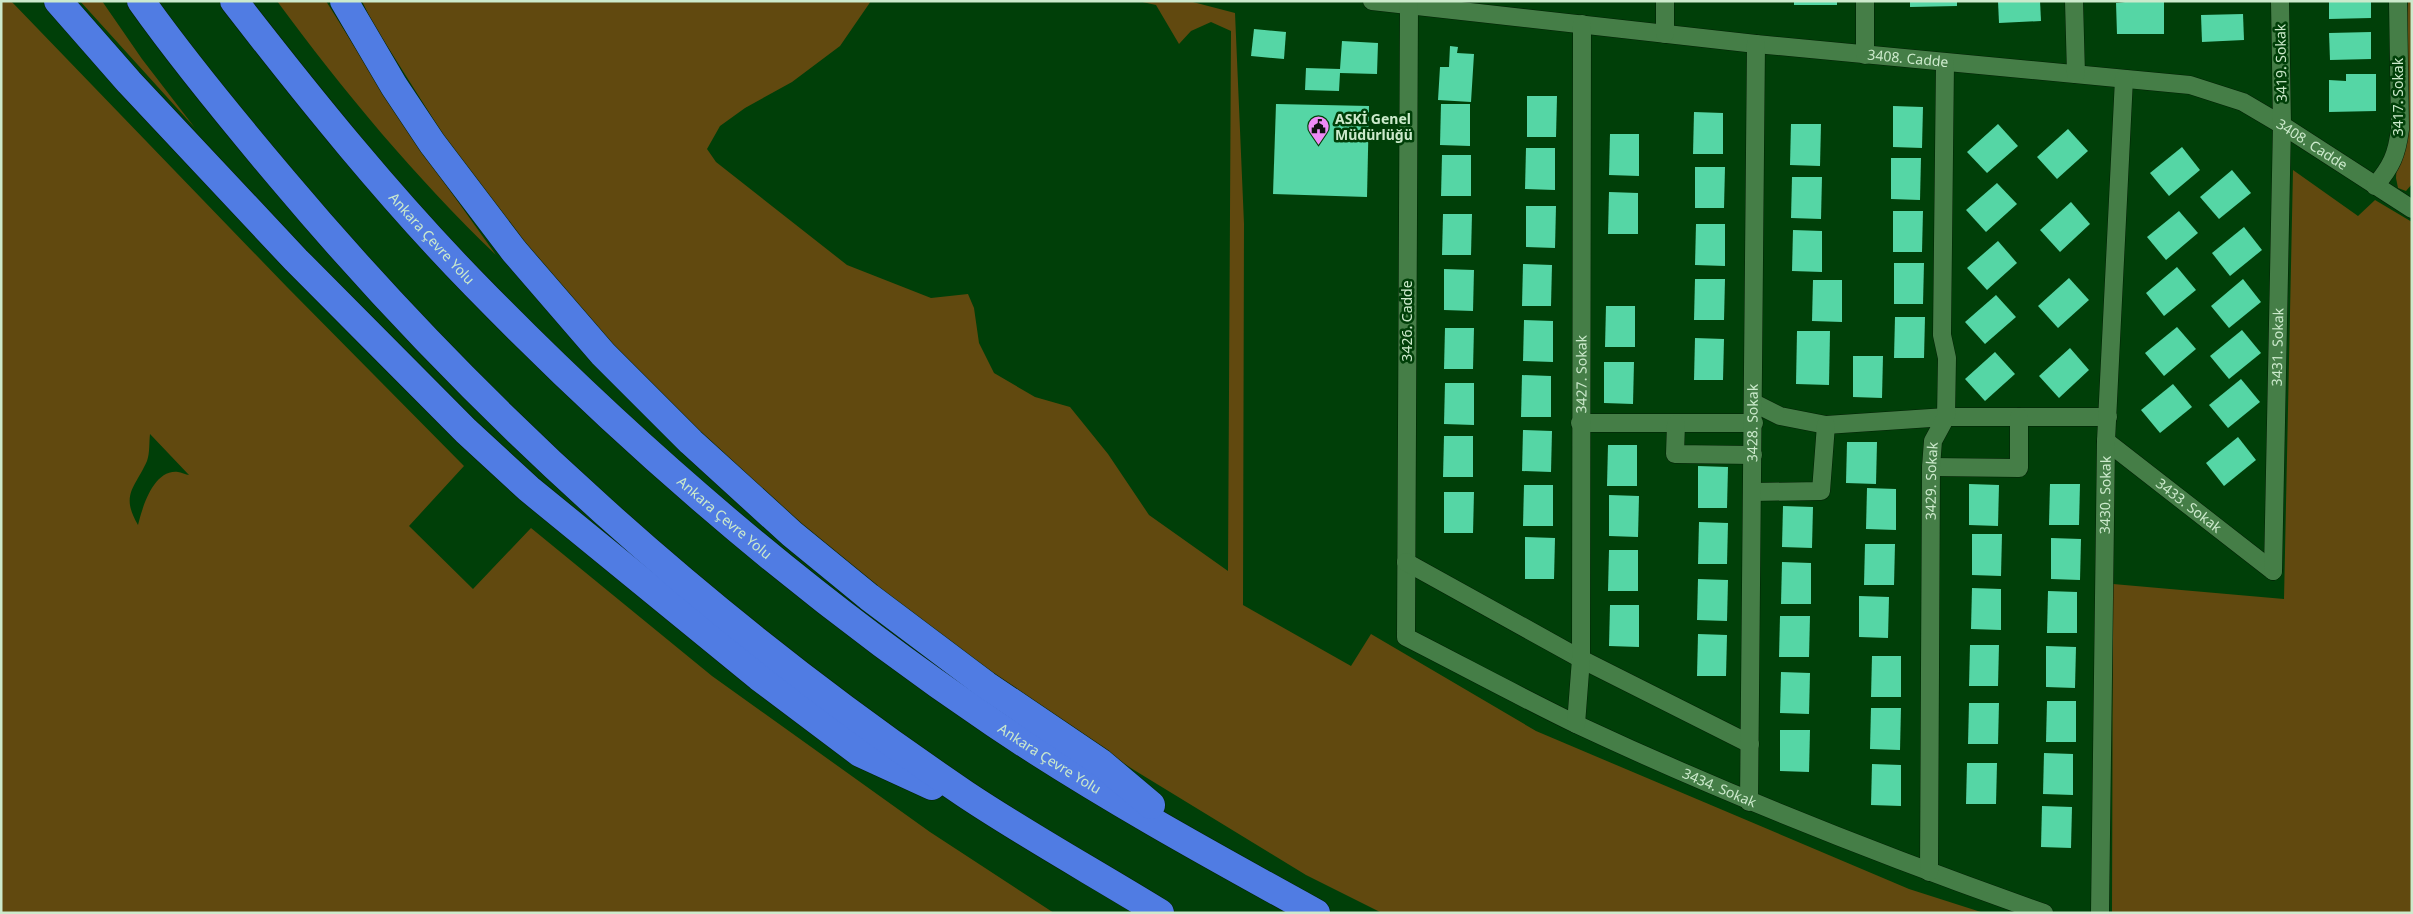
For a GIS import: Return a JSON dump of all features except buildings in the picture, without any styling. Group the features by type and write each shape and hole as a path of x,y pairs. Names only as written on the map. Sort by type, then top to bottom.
{"highway":[{"path":"58,1 129,82 322,287 466,431 529,488 759,677 860,753 1021,828"},
{"path":"141,1 172,45 238,128 328,233 419,333 524,438 611,516 742,628 900,748 967,795 1160,913"},
{"name":"Ankara Çevre Yolu","path":"234,1 299,84 378,177 474,284 572,381 664,466 844,614 994,723 1100,790 1207,853 1316,913"},
{"path":"344,1 394,86 416,119 514,251 603,354 691,442 792,534 868,598 986,685 1100,762 1207,853"}],"street":[{"name":"3408. Cadde","path":"1372,1 1409,5 1457,6 1582,24 1756,44 2190,85 2243,102 2282,125 2375,186 2410,204"},
{"path":"1665,1 1665,34"},
{"path":"1865,1 1865,55"},
{"path":"2074,1 2076,74"},
{"name":"3419. Sokak","path":"2280,1 2282,125"},
{"name":"3417. Sokak","path":"2375,186 2388,170 2398,150 2400,129 2398,1"},
{"name":"3426. Cadde","path":"1406,637 1409,5"},
{"name":"3427. Sokak","path":"1576,724 1581,659 1582,24"},
{"name":"3428. Sokak","path":"1749,802 1756,44"},
{"name":"3429. Sokak","path":"1929,872 1931,466 1933,441 1946,417 1947,358 1942,335 1944,63"},
{"name":"3430. Sokak","path":"2100,913 2106,441 2124,79"},
{"name":"3431. Sokak","path":"2273,571 2282,125"},
{"path":"1754,403 1780,416 1826,425 1946,417 2108,417"},
{"path":"1931,466 2019,468 2019,417"},
{"path":"1580,423 1754,423"},
{"path":"1676,424 1675,454 1753,455"},
{"path":"1753,492 1821,491 1826,425"},
{"name":"3433. Sokak","path":"2106,441 2273,571"},
{"path":"1406,562 1581,659 1750,744"},
{"name":"3434. Sokak","path":"1406,637 1576,724 1749,802 1929,872 2044,913"}],"shaded area":[{"path":"1,1 11,1 287,287 464,466 409,526 473,589 531,528 712,676 930,832 1054,913 1,913","holes":["150,434 189,475 178,472 169,473 155,483 146,500 138,525 130,506 130,498 134,485 147,461"]},
{"path":"80,1 102,1 142,59 195,128"},
{"path":"277,1 326,1 404,126 496,255 466,226 381,133"},
{"path":"362,1 871,1 840,46 792,82 745,108 720,126 707,149 716,162 847,265 931,298 968,294 974,308 979,343 994,373 1035,397 1070,407 1108,454 1149,515 1228,571 1231,31 1211,22 1191,31 1179,44 1156,5 1138,1 1189,1 1235,13 1244,224 1243,605 1351,666 1371,634 1536,731 1909,889 1984,913 1382,913 1306,875 1134,770 959,653 781,511 589,326 466,171 372,22"},
{"path":"2408,1 2412,1 2412,184 2406,191 2398,188 2396,178"},
{"path":"2293,170 2358,216 2375,200 2412,222 2412,913 2112,913 2113,584 2284,599"}],"place":[{"name":"ASKİ Genel Müdürlüğü","path":"1319,146"}]}
